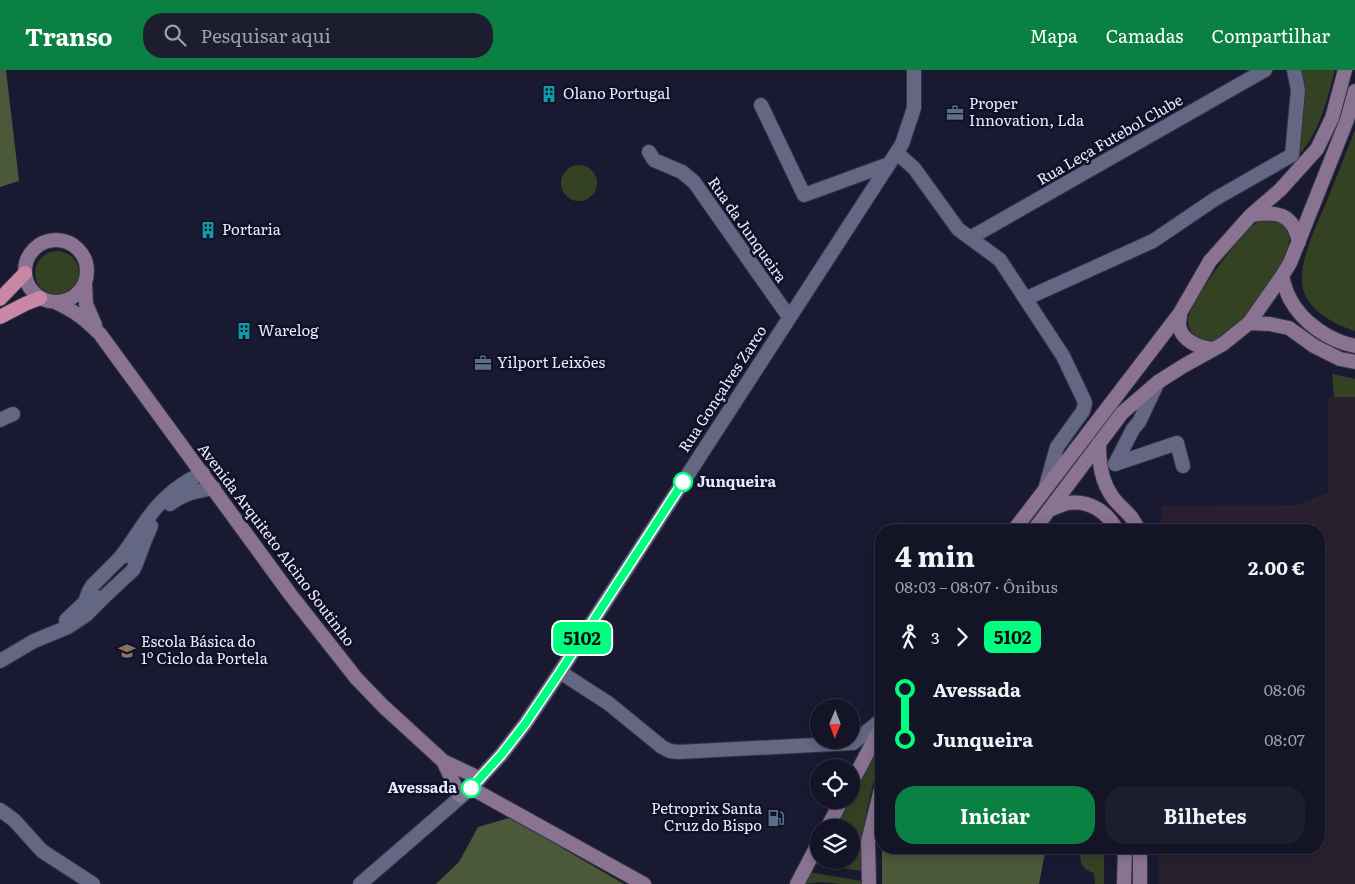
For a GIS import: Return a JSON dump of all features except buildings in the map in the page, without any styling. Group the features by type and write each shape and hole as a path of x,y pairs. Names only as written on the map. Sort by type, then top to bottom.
{"highway":[{"path":"0,299 25,273"},
{"path":"0,317 40,298"}],"main road":[{"path":"1018,524 1180,313 1210,262 1251,215 1280,190 1317,149 1332,118 1345,70"},
{"path":"1038,524 1122,413 1158,382 1223,344 1249,323 1282,276 1299,242 1347,120 1355,91"},
{"path":"1251,215 1275,213 1288,218 1296,230 1299,242"},
{"path":"50,240 65,241 78,248 83,254 87,269 85,284 78,294 67,300 55,302 40,298 30,288 25,273 27,258 36,247 50,240"},
{"path":"1282,276 1289,298 1297,311 1319,331 1344,344 1355,346"},
{"name":"Avenida Arquiteto Alcino Soutinho","path":"85,284 86,304 100,334"},
{"name":"Avenida Arquiteto Alcino Soutinho","path":"55,302 82,316 100,334 290,594 356,678 383,706 470,787 644,884"},
{"path":"1180,313 1179,326 1192,344 1202,348 1213,349"},
{"path":"1249,323 1270,324 1288,328 1314,346 1340,359 1355,362"},
{"path":"1099,443 1099,465 1103,478 1114,498 1128,513 1134,524"},
{"path":"1049,510 1068,503 1087,505 1102,511 1114,524"},
{"path":"860,768 875,739"},
{"name":"Avenida Arquiteto Alcino Soutinho","path":"443,761 470,787"},
{"path":"869,884 868,842 875,813"},
{"path":"1124,854 1124,884"},
{"path":"1140,854 1140,884"},
{"path":"797,884 810,859"}],"street":[{"name":"Rua Gonçalves Zarco","path":"360,884 470,787 501,755 525,724 902,144 914,108 914,70"},
{"name":"Rua Leça Futebol Clube","path":"970,238 1265,70"},
{"path":"1026,298 1153,241 1215,200 1292,155 1298,90 1294,70"},
{"path":"761,105 804,195 893,158 914,168 958,229 1000,260 1063,356 1085,403 1083,410 1057,447 1046,486"},
{"name":"Rua da Junqueira","path":"649,152 654,160 682,172 694,182 789,317"},
{"path":"1158,382 1139,422 1133,428 1115,464 1177,444 1183,466"},
{"path":"1122,413 1130,420 1133,428"},
{"path":"0,420 13,414"},
{"path":"184,483 187,466 185,449"},
{"path":"46,636 77,611 85,602 89,591 128,548 160,503 184,483 203,473"},
{"path":"0,661 46,636 68,627 80,619 133,570 154,521 163,510 178,497 192,491 214,488"},
{"path":"115,563 121,557 128,554 134,558 136,564"},
{"path":"89,591 99,599 104,597"},
{"path":"560,672 608,703 662,747 670,751 810,745"},
{"path":"860,737 875,725"},
{"path":"0,810 14,820 42,851 93,884"}],"shaded area":[{"path":"1332,373 1355,379 1355,884 1159,884 1159,854 1325,854 1325,524 1161,524 1162,506 1296,505 1328,493 1328,397 1334,396"}],"green space":[{"path":"0,70 6,70 19,181 0,187"},
{"path":"1301,70 1335,70 1318,125 1299,155"},
{"path":"1355,130 1355,331 1332,321 1311,304 1303,289 1302,278 1303,266 1310,242"},
{"path":"579,165 586,166 592,170 596,176 596,190 592,196 586,200 579,201 572,200 566,196 562,190 561,183 562,176 566,170 572,166"},
{"path":"1262,220 1277,220 1287,230 1289,235 1288,246 1284,259 1266,289 1232,329 1224,336 1215,340 1205,341 1199,339 1188,326 1190,312 1224,258 1249,228"},
{"path":"61,251 73,257 78,264 78,282 73,289 66,294 53,295 45,292 38,285 35,269 38,261 45,254"},
{"path":"1332,374 1355,379 1355,397 1334,397"},
{"path":"875,752 875,775 866,816 862,871 849,869 860,869 860,819 838,819 844,809 860,809 860,780"},
{"path":"509,818 531,825 564,849 624,884 436,884 459,862 478,827"},
{"path":"882,854 1045,854 1039,884 882,884"},
{"path":"1080,854 1104,854 1104,884 1095,884 1094,873 1083,867"},
{"path":"809,872 862,881 863,884 823,882 803,884"}],"bus line":[{"name":"5102","path":"471,788 501,755 525,724 683,482"}],"place":[{"name":"Olano Portugal","path":"549,94"},
{"name":"Proper Innovation, Lda","path":"955,113"},
{"name":"Portaria","path":"208,230"},
{"name":"Warelog","path":"244,331"},
{"name":"Yilport Leixões","path":"483,363"},
{"name":"Junqueira","path":"683,482"},
{"name":"Escola Básica do 1º Ciclo da Portela","path":"127,651"},
{"name":"Avessada","path":"471,788"},
{"name":"Petroprix Santa Cruz do Bispo","path":"776,818"}]}
